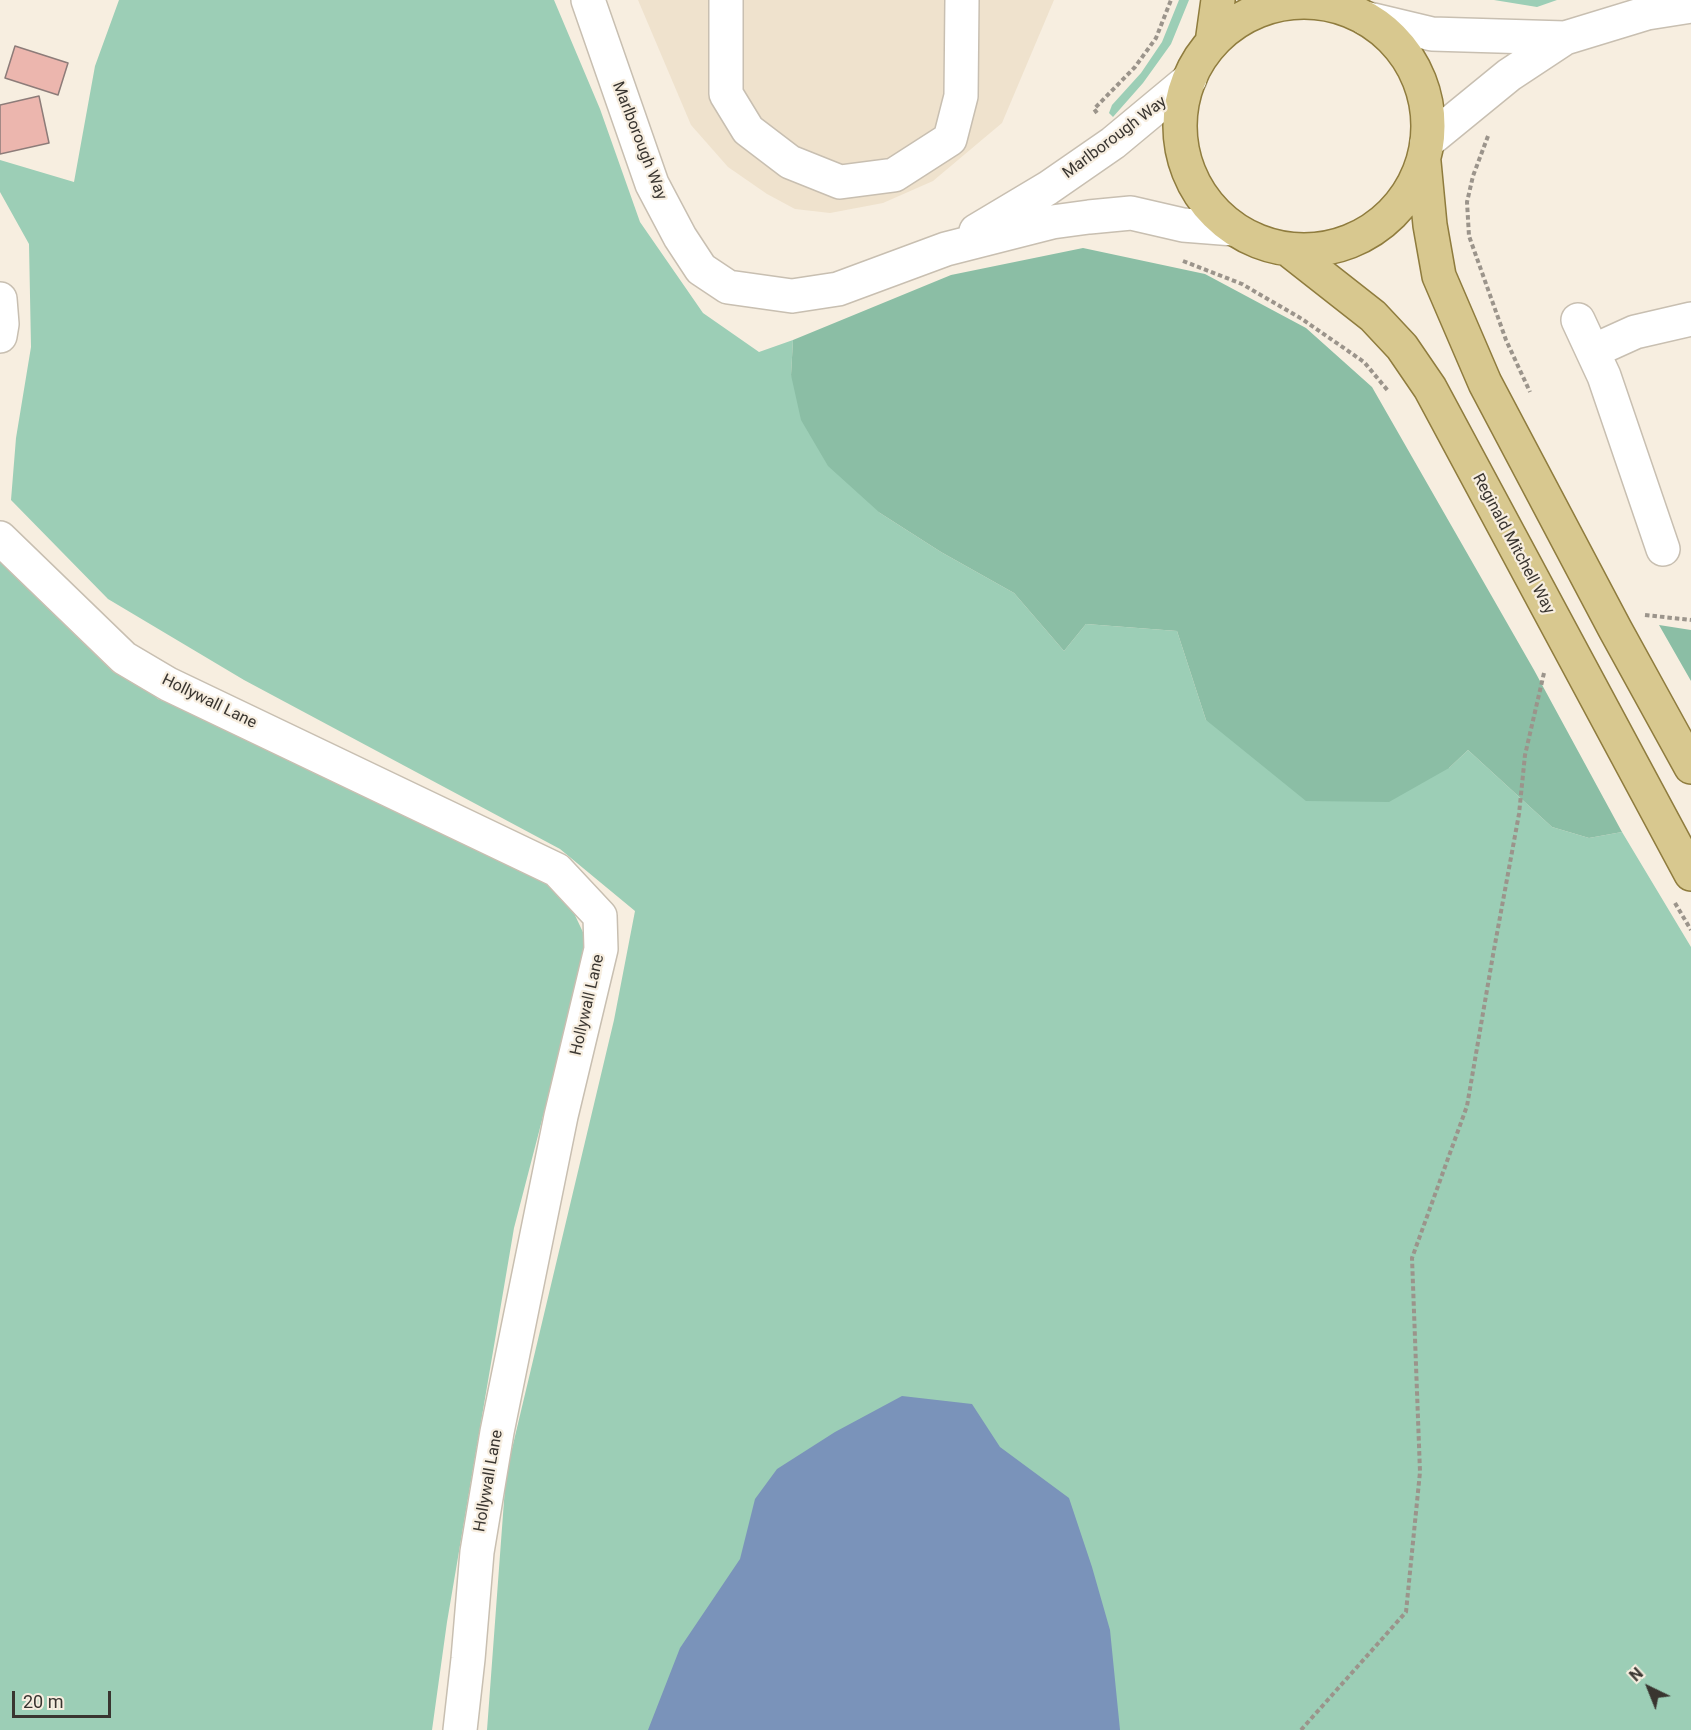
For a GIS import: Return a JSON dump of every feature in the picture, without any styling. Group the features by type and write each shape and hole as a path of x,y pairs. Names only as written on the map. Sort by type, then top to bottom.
{"main road":[{"path":"1212,43 1218,0"},
{"path":"1425,151 1418,175 1407,196 1381,224 1362,236 1338,245 1307,250 1289,250 1263,243 1234,229 1201,196 1189,173 1184,157 1180,126 1182,103 1190,79 1212,43 1234,24 1249,15 1292,3 1312,2 1347,8 1390,36 1411,63 1424,94 1427,112 1425,151 1430,225 1439,276 1485,383 1691,767"},
{"name":"Reginald Mitchell Way","path":"1289,250 1373,316 1402,347 1430,388 1682,887"}],"street":[{"name":"Marlborough Way","path":"588,0 652,184 680,237 701,269 728,287 792,296 838,289 946,249 1052,222 1131,213 1183,225 1234,229"},
{"path":"726,0 726,94 748,130 790,162 840,182 894,175 950,139 961,96 962,0"},
{"path":"1425,151 1469,106 1509,75 1565,38 1660,6 1691,6"},
{"path":"1347,8 1432,34 1565,38"},
{"name":"Marlborough Way","path":"946,249 1048,188 1129,131 1190,79"},
{"path":"0,299 2,324 0,336"},
{"path":"1599,364 1635,332 1691,319"},
{"path":"1578,320 1599,364 1663,549"},
{"name":"Hollywall Lane","path":"0,538 124,658 168,684 557,870 600,916 602,949 561,1116 495,1443 477,1552 460,1730"}],"path":[{"path":"1102,120 1094,109 1135,67 1156,38 1171,0"},
{"path":"1488,135 1473,176 1467,202 1469,236 1506,340 1532,394"},
{"path":"1175,257 1242,284 1302,319 1364,362 1391,394"},
{"path":"1652,625 1646,615 1691,620"},
{"path":"1301,1730 1406,1612 1420,1472 1412,1258 1467,1106 1519,814 1525,755 1545,667 1550,677"},
{"path":"1682,887 1691,930"}],"shaded area":[{"path":"638,0 1054,0 1002,123 933,181 883,203 830,213 795,209 767,194 728,167 691,125"}],"green space":[{"path":"119,0 554,0 600,109 640,222 703,313 759,352 793,340 791,375 880,513 941,552 1014,593 1064,651 1086,624 1177,631 1206,720 1449,768 1468,750 1552,827 1589,838 1622,832 1691,947 1691,1730 487,1730 506,1474 614,1020 635,911 560,849 244,680 108,599 11,500 16,438 31,347 29,244 0,192 0,160 74,182 95,66"},
{"path":"1179,0 1189,0 1171,44 1143,83 1113,117 1109,113 1112,105 1141,73 1162,42"},
{"path":"1494,0 1557,0 1537,7"},
{"path":"1083,248 1205,274 1306,328 1372,387 1534,670 1622,832 1589,838 1552,827 1468,750 1449,768 1389,802 1306,801 1206,720 1177,631 1086,624 1064,651 1014,593 941,552 880,513 828,466 801,420 791,375 793,340 951,275"},
{"path":"0,554 78,633 158,699 262,739 533,871 566,896 588,943 514,1228 447,1622 432,1730 0,1730"},
{"path":"1659,625 1691,630 1691,681"}],"water":[{"path":"902,1396 972,1404 1000,1447 1069,1498 1110,1630 1120,1730 648,1730 680,1648 740,1559 755,1499 777,1469 835,1432"}],"building":[{"path":"15,46 68,63 58,95 5,78"},
{"path":"39,96 49,143 0,154 0,105"}]}
